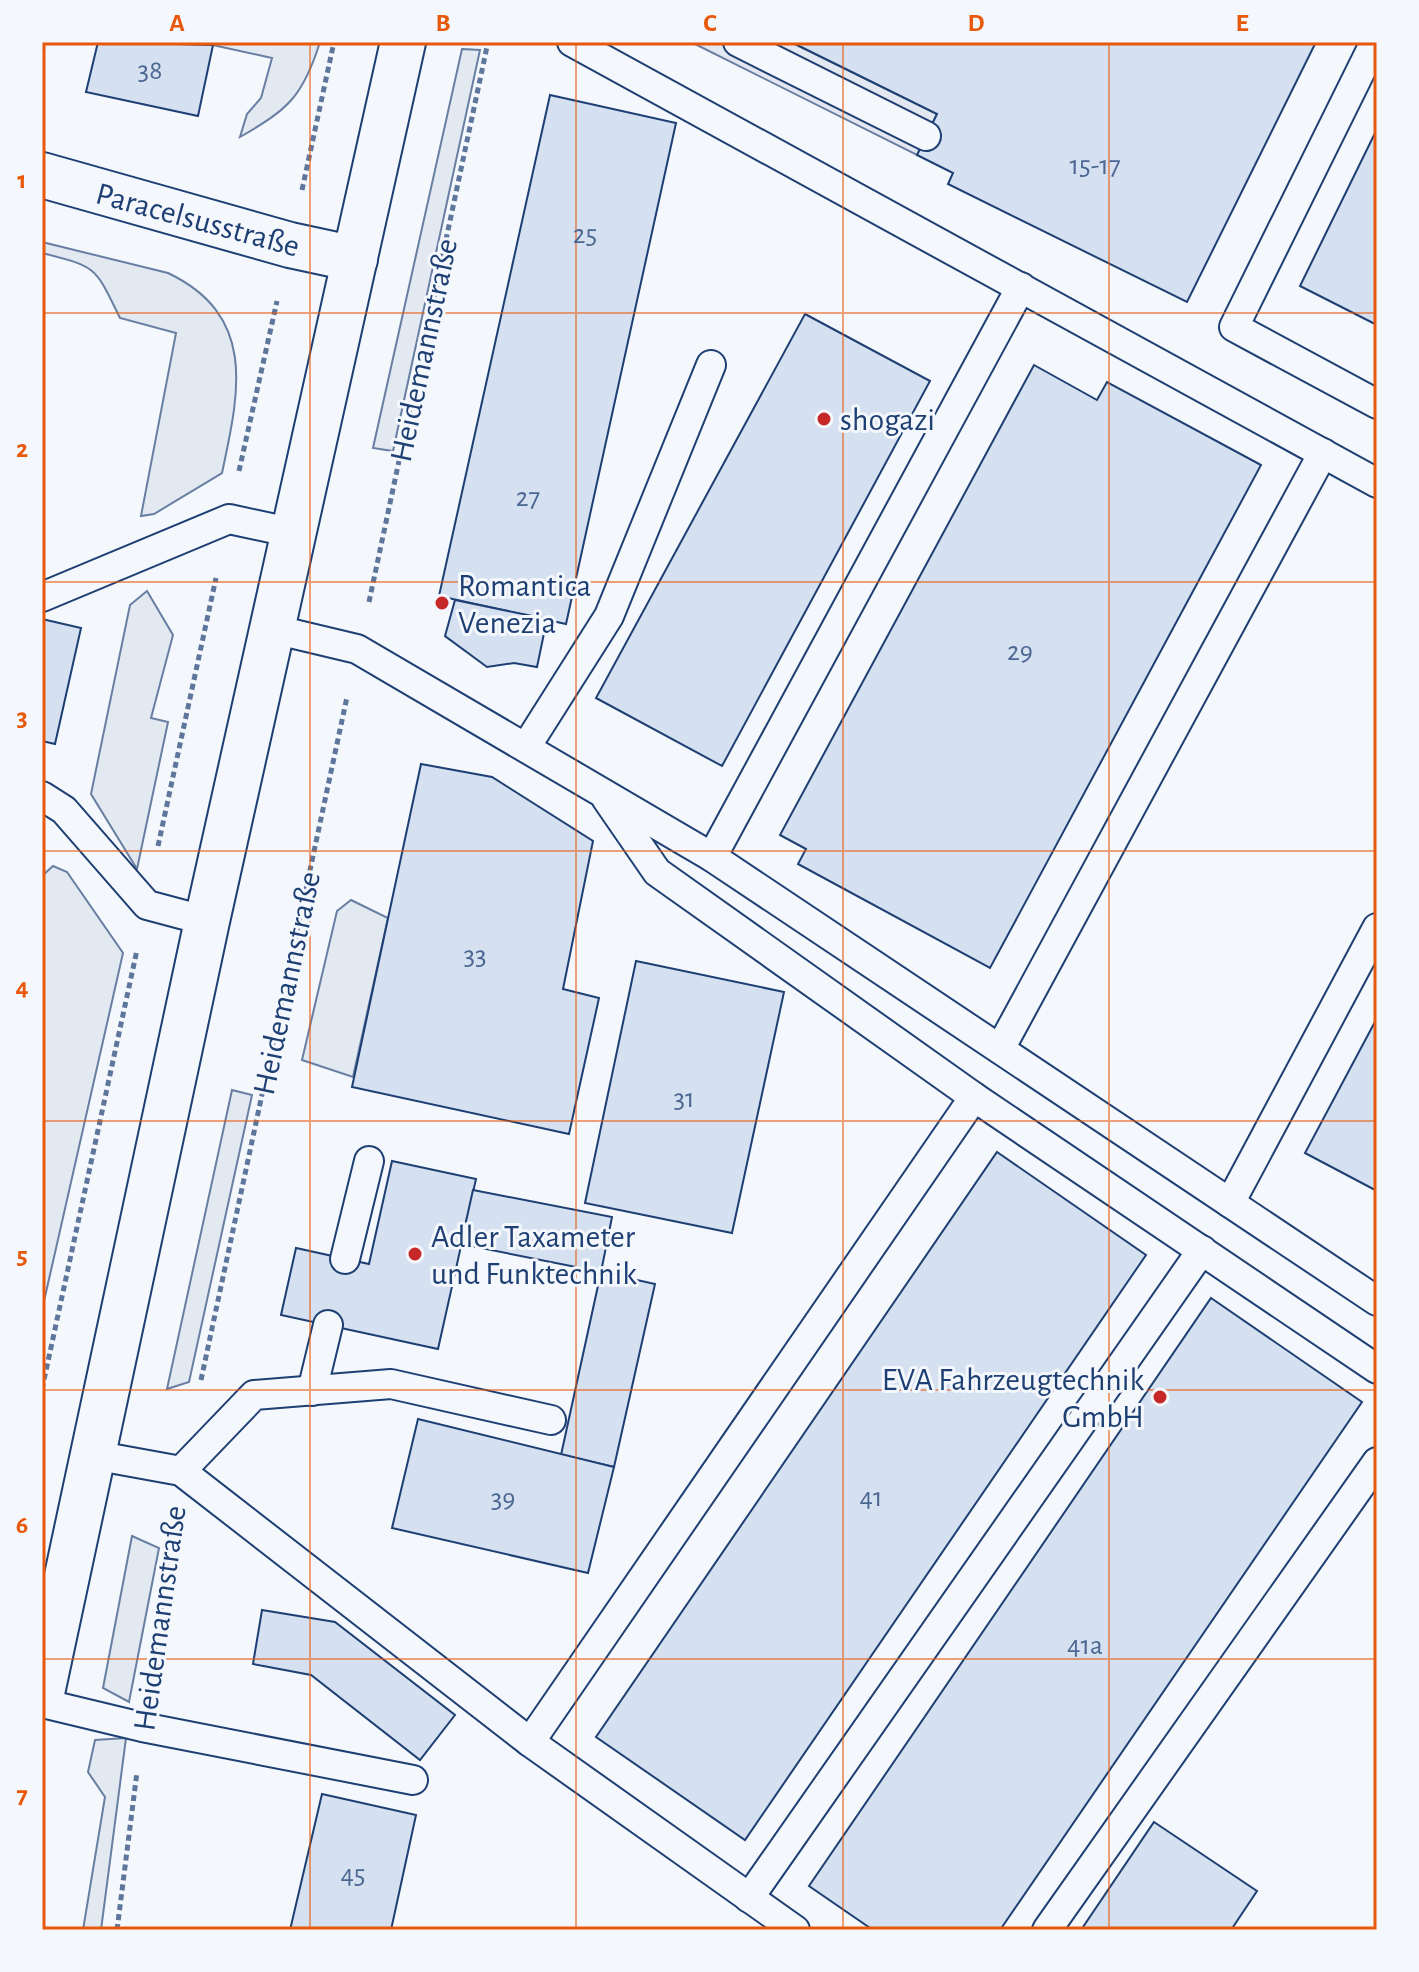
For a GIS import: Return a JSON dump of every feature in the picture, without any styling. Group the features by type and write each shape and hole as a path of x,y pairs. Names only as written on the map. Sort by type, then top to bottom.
{"main road":[{"path":"42,1693 207,921 403,42"},
{"name":"Paracelsusstraße","path":"42,175 290,245 355,259"}],"lane":[{"path":"572,42 1377,483"},
{"path":"738,42 926,136"},
{"path":"1375,42 1234,327 1377,404"},
{"path":"712,857 1021,287"},
{"path":"526,747 609,616 711,365"},
{"path":"1000,1049 1323,453"},
{"path":"42,597 229,519 294,533"},
{"path":"273,629 357,649 712,857 1377,1301"},
{"path":"601,791 657,872 974,1097 1377,1369"},
{"path":"42,796 64,810 147,905 207,921"},
{"path":"1230,1203 1377,928"},
{"path":"530,1742 974,1097"},
{"path":"345,1259 369,1161"},
{"path":"749,1898 1202,1250"},
{"path":"312,1391 328,1325"},
{"path":"181,1471 254,1395 391,1384 551,1420"},
{"path":"93,1455 181,1471 530,1742 795,1930"},
{"path":"1047,1930 1377,1462"},
{"path":"42,1703 142,1727 413,1780"}],"path":[{"path":"42,53 44,42"},
{"path":"42,1389 334,42"},
{"name":"Heidemannstraße","path":"117,1930 142,1727 181,1471 488,42"}],"shaded area":[{"path":"199,42 320,42 307,76 292,99 271,118 240,137 247,114 261,98 272,58"},
{"path":"691,42 791,42 937,114 917,155"},
{"path":"462,49 480,50 393,451 373,448"},
{"path":"42,242 168,273 197,291 217,311 229,334 235,359 236,386 222,473 154,514 141,516 176,333 120,318 93,272 85,266 42,253"},
{"path":"147,591 173,635 151,718 168,722 137,869 91,794 130,605"},
{"path":"53,866 67,872 123,953 42,1310 42,876"},
{"path":"351,900 388,918 353,1077 302,1060 337,911"},
{"path":"232,1090 252,1095 189,1382 167,1389"},
{"path":"132,1536 159,1548 129,1702 103,1688"},
{"path":"126,1738 101,1930 83,1930 105,1797 88,1772 95,1740"}],"building":[{"path":"98,42 213,45 198,116 86,92"},
{"path":"791,42 1316,42 1187,302 948,184 953,173 917,155 937,114"},
{"path":"550,95 676,123 566,624 439,596"},
{"path":"1377,129 1377,325 1300,286"},
{"path":"805,314 930,381 722,766 596,698"},
{"path":"1034,365 1097,400 1107,382 1261,465 990,968 798,864 806,849 780,835"},
{"path":"455,600 547,619 537,667 514,663 487,667 445,636"},
{"path":"42,619 81,628 55,744 42,741"},
{"path":"421,764 492,777 593,841 563,989 599,998 569,1134 352,1087"},
{"path":"636,961 784,992 732,1233 585,1203"},
{"path":"1377,1018 1377,1191 1305,1153"},
{"path":"997,1152 1146,1255 745,1840 596,1737"},
{"name":"Adler Taxameter und Funktechnik","path":"392,1161 476,1179 438,1349 281,1315 296,1248 369,1264"},
{"path":"473,1190 612,1217 601,1272 461,1244"},
{"path":"601,1272 655,1284 614,1467 561,1455"},
{"path":"1211,1298 1362,1402 1000,1930 873,1930 809,1886"},
{"path":"418,1419 614,1467 588,1573 392,1528"},
{"path":"262,1610 335,1622 455,1715 420,1760 311,1675 253,1664"},
{"path":"322,1794 416,1815 391,1930 290,1930"},
{"path":"1154,1822 1257,1891 1231,1930 1081,1930"}],"place":[{"name":"shogazi","path":"824,419"},
{"name":"Romantica Venezia","path":"442,603"},
{"name":"Adler Taxameter und Funktechnik","path":"415,1254"},
{"name":"EVA Fahrzeugtechnik GmbH","path":"1160,1397"}]}
